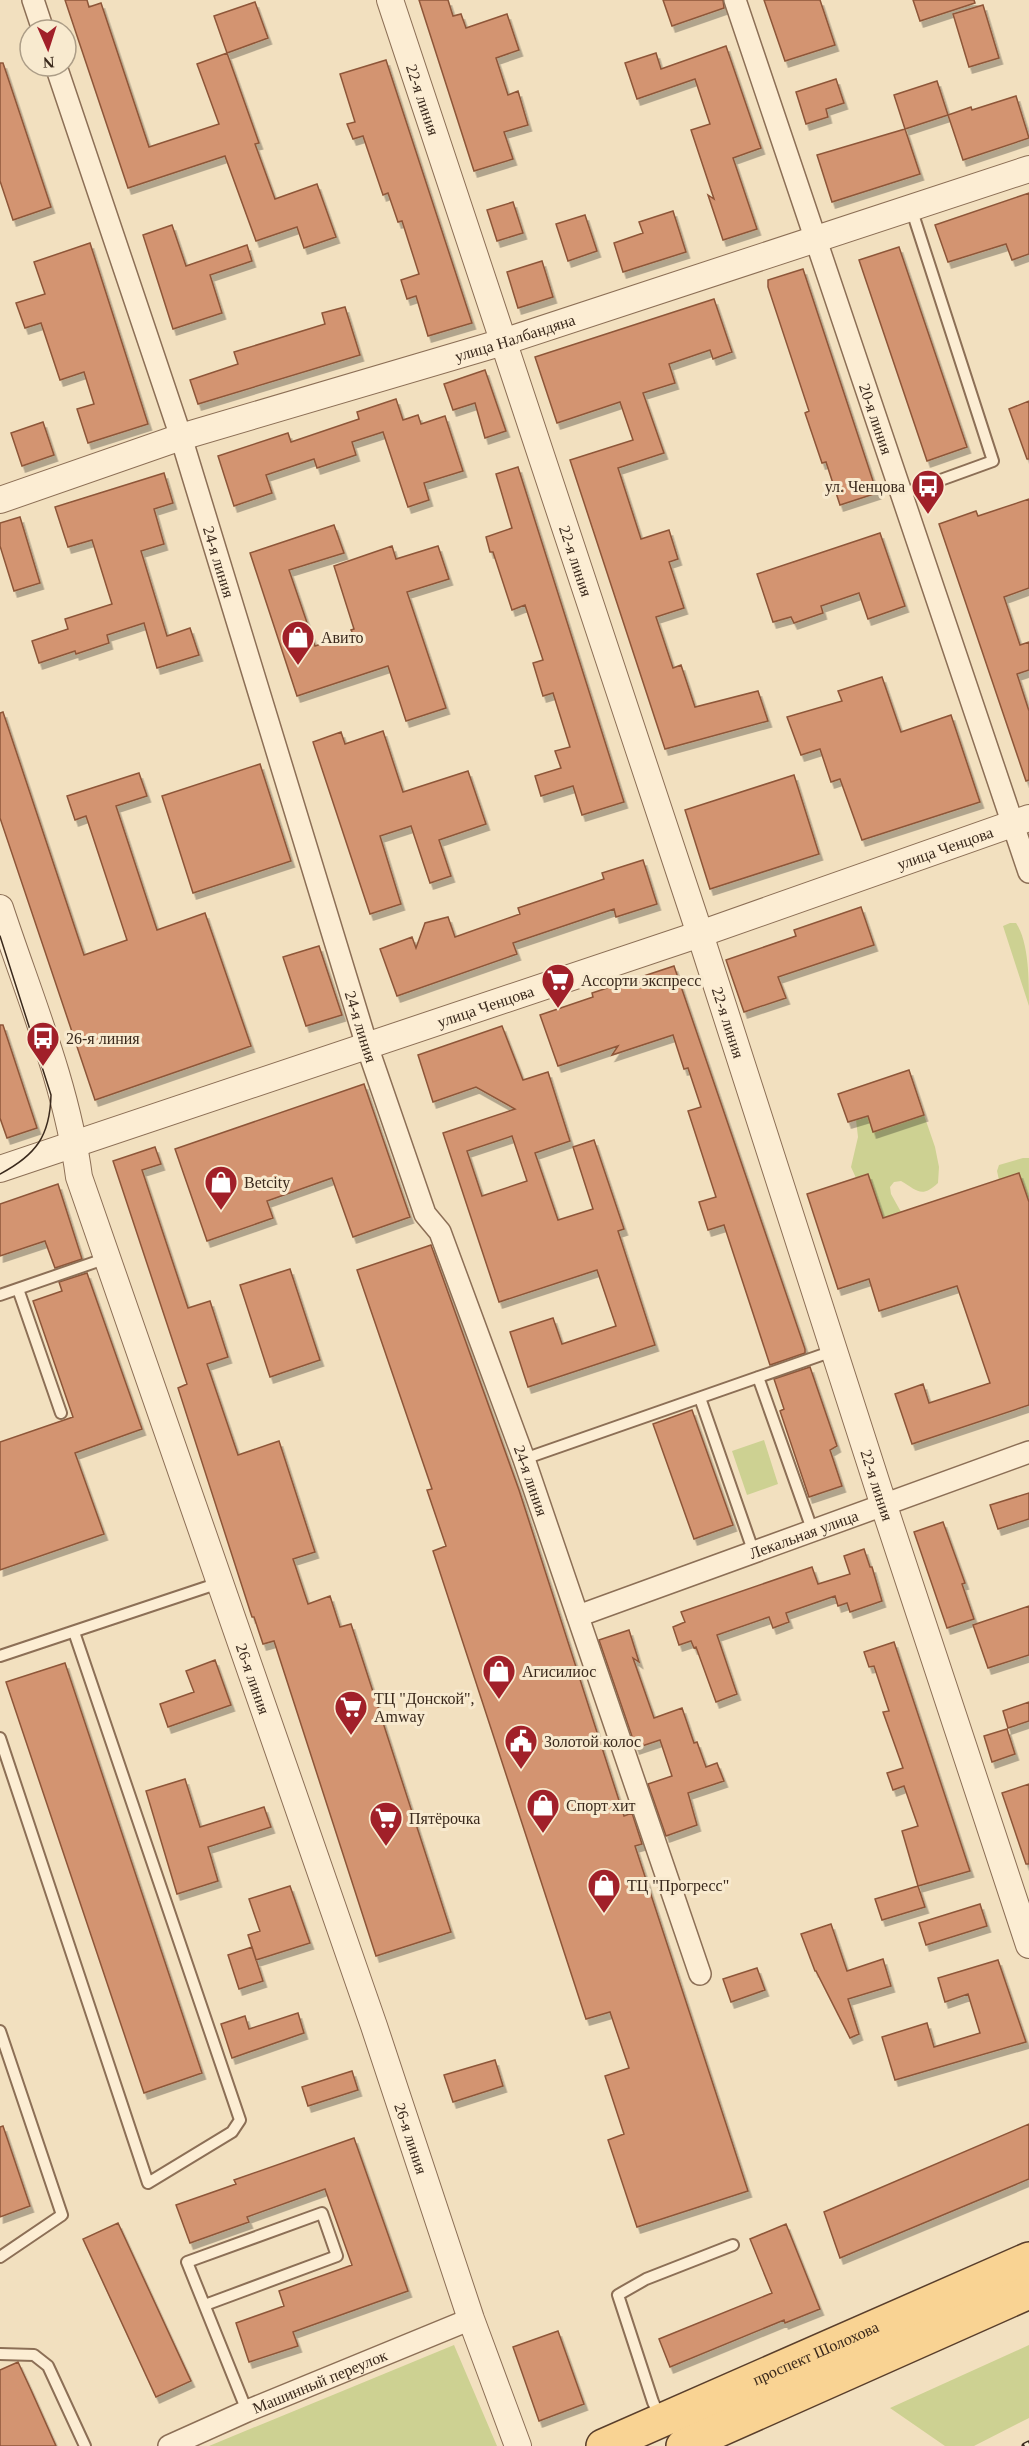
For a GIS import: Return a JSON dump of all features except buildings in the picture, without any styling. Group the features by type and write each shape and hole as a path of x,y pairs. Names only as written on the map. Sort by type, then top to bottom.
{"main road":[{"name":"проспект Шолохова","path":"603,2446 1029,2259"},
{"name":"проспект Шолохова","path":"683,2446 1029,2292"}],"street":[{"path":"33,0 40,18"},
{"name":"22-я линия","path":"390,0 700,934 833,1351 1029,1945"},
{"name":"20-я линия","path":"735,0 902,494 1021,820 1029,872"},
{"name":"24-я линия","path":"60,78 182,437 368,1046 425,1214 440,1232 524,1460 700,1974"},
{"name":"улица Налбандяна","path":"0,500 182,437 502,342 1029,169"},
{"name":"улица Ченцова","path":"0,1169 74,1142 700,934 1021,820"},
{"name":"26-я линия","path":"0,908 52,1065 74,1142 79,1177 374,2026 471,2319 518,2446"},
{"name":"Лекальная улица","path":"578,1616 1029,1452"},
{"name":"Машинный переулок","path":"169,2446 247,2411 471,2319"}],"lane":[{"path":"902,494 993,461 910,207"},
{"path":"0,1295 107,1258"},
{"path":"18,1289 61,1413"},
{"path":"524,1460 833,1351"},
{"path":"758,1377 813,1532"},
{"path":"700,1398 754,1553"},
{"path":"0,1656 220,1583"},
{"path":"0,1738 89,2003 130,2134 148,2182 232,2132 240,2120 74,1632"},
{"path":"0,2031 62,2215 0,2258"},
{"path":"205,2306 337,2256 322,2213 188,2262 205,2306 247,2411"},
{"path":"661,2419 653,2402 618,2295 646,2279 734,2246"},
{"path":"0,2355 34,2355 48,2366 85,2446"}],"green space":[{"path":"1016,923 1024,940 1029,1006 1003,926"},
{"path":"868,1115 874,1132 924,1115 939,1167 938,1183 927,1191 915,1190 901,1181 894,1182 890,1187 891,1194 901,1212 883,1218 868,1174 856,1178 851,1167 858,1137 856,1120"},
{"path":"1029,1158 1029,1202 1019,1174 999,1180 997,1171 999,1165"},
{"path":"764,1440 778,1484 747,1495 732,1451"},
{"path":"454,2345 497,2446 209,2446"},
{"path":"1029,2345 1029,2418 974,2446 945,2446 890,2408"}],"tram line":[{"path":"0,936 51,1095 48,1122 39,1143 23,1159 0,1174"}],"railway":[{"path":"1025,2446 1029,2444"}],"place":[{"name":"ул. Ченцова","path":"928,515"},
{"name":"Авито","path":"298,666"},
{"name":"Ассорти экспресс","path":"558,1009"},
{"name":"26-я линия","path":"43,1067"},
{"name":"Betcity","path":"221,1211"},
{"name":"Агисилиос","path":"499,1700"},
{"name":"ТЦ \"Донской\", Amway","path":"351,1736"},
{"name":"Золотой колос","path":"521,1770"},
{"name":"Спорт хит","path":"543,1834"},
{"name":"Пятёрочка","path":"386,1847"},
{"name":"ТЦ \"Прогресс\"","path":"604,1914"}]}
